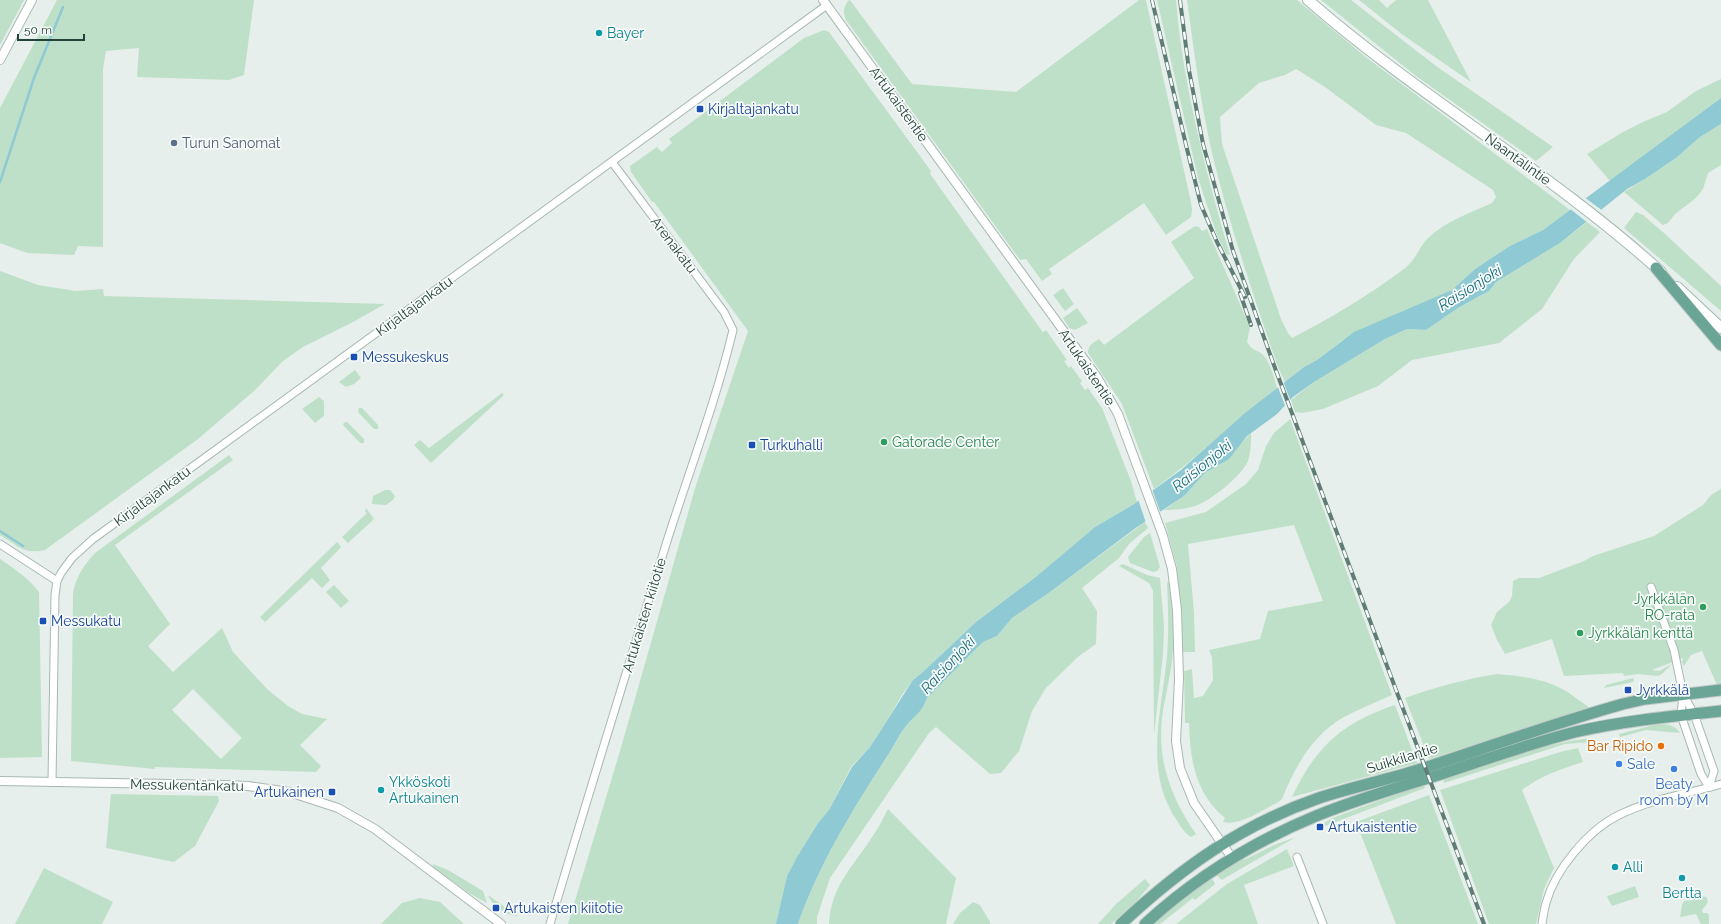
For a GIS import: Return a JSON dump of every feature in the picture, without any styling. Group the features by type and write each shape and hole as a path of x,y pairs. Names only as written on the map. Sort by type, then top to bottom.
{"main road":[{"name":"Naantalintie","path":"1308,0 1371,52 1557,188 1619,236 1721,328"},
{"path":"1656,268 1721,346"},
{"name":"Suikkilantie","path":"1121,924 1172,879 1222,844 1265,820 1320,798 1410,772 1608,708 1645,699 1721,690"},
{"name":"Suikkilantie","path":"1145,924 1168,904 1232,858 1282,831 1317,816 1488,758 1577,732 1681,715 1721,711"}],"street":[{"path":"0,60 32,0"},
{"name":"Kirjaltajankatu","path":"52,782 55,606 57,581 72,558 93,539 612,162 825,3"},
{"name":"Artukaistentie","path":"825,3 1097,378 1118,414 1163,536 1172,569 1177,610 1179,678 1176,732 1178,757 1183,778 1194,802 1232,858"},
{"name":"Arenakatu","path":"612,162 724,312 733,330"},
{"name":"Artukaisten kiitotie","path":"550,924 610,724 722,376 733,330"},
{"path":"0,544 57,581"},
{"path":"1651,588 1674,650 1683,694 1681,715 1701,774 1709,787"},
{"path":"1683,694 1694,714 1714,771 1709,787"},
{"name":"Messukentänkatu","path":"0,781 248,786 306,796 338,808 375,830 501,924"},
{"path":"1542,924 1546,902 1570,856 1592,834 1618,815 1660,800 1721,784"},
{"path":"1297,857 1323,924"}],"green space":[{"path":"0,0 24,0 0,45"},
{"path":"57,0 254,0 244,75 229,80 137,77 139,48 106,51 103,69 103,247 78,246 74,255 27,253 0,243 0,108"},
{"path":"850,0 912,84 1016,92 1139,0 1146,0 1191,202 1191,217 1166,235 1144,203 1049,269 1052,274 1042,281 1026,259 1020,260 846,20 844,8"},
{"path":"1157,0 1176,0 1179,32 1190,97 1204,161 1230,255 1226,254 1217,235 1198,178"},
{"path":"1187,0 1297,0 1367,58 1570,210 1543,230 1510,246 1475,269 1452,290 1343,340 1285,382 1278,367 1246,271 1217,173 1203,109","holes":["1296,69 1325,87 1376,125 1406,133 1493,190 1496,197 1492,203 1458,218 1435,232 1428,238 1408,266 1391,279 1350,306 1292,338 1281,319 1222,144 1220,117 1259,83 1285,75"]},
{"path":"1321,0 1351,0 1436,66 1553,147 1536,161 1416,76"},
{"path":"1359,0 1379,0 1387,8 1396,0 1428,0 1471,82 1403,35"},
{"name":"Gatorade Center","path":"824,30 829,32 931,171 930,174 1042,331 1043,332 1046,330 1067,360 1064,361 1069,368 1071,366 1082,381 1080,383 1085,390 1088,388 1102,408 1131,481 1137,502 1095,527 1037,576 976,622 914,679 902,695 870,747 851,767 829,810 818,823 797,857 787,876 776,924 568,924 620,751 696,485 748,331 654,202 652,202 631,172 630,166 657,147 662,152 672,143 669,139 804,38"},
{"path":"1721,79 1721,98 1610,181 1587,154 1623,132 1667,112 1696,91"},
{"path":"1721,124 1721,165 1708,173 1703,189 1696,198 1675,214 1668,223 1663,225 1624,192 1676,158 1700,137"},
{"path":"1636,212 1643,215 1664,233 1721,286 1721,311 1624,228"},
{"path":"1587,222 1600,232 1574,259 1542,309 1499,343 1412,360 1378,386 1323,409 1302,413 1295,412 1291,400 1314,382 1385,339 1407,329 1426,330 1458,308 1486,293 1496,282 1560,243"},
{"path":"1195,226 1199,227 1202,231 1207,229 1250,327 1247,342 1251,347 1262,354 1269,363 1277,388 1154,489 1122,404 1088,353 1088,350 1091,344 1099,339 1104,345 1194,278 1171,242"},
{"path":"0,271 38,285 76,291 103,289 104,296 385,304 303,347 283,361 254,391 198,439 45,550 32,551 21,548 0,535"},
{"path":"1063,288 1074,304 1065,311 1053,295"},
{"path":"1077,308 1088,323 1075,330 1069,328 1063,318"},
{"path":"355,370 361,378 354,384 346,387 339,382"},
{"path":"502,393 504,395 431,463 414,445 420,440 429,448"},
{"path":"319,397 324,401 324,416 315,423 302,409"},
{"path":"359,408 362,408 378,425 378,429 374,429 358,412"},
{"path":"1290,419 1392,695 1344,717 1323,733 1306,753 1293,775 1282,799 1277,803 1244,820 1230,823 1223,822 1225,818 1207,798 1196,775 1191,750 1189,723 1185,723 1184,671 1192,669 1194,698 1203,696 1213,680 1212,657 1209,650 1260,639 1268,611 1323,601 1294,525 1188,544 1194,612 1195,652 1181,652 1177,567 1165,523 1206,512 1246,484 1258,470 1266,446 1274,433"},
{"path":"347,422 364,439 364,443 360,443 344,426 343,424"},
{"path":"1251,433 1248,461 1245,467 1234,479 1206,501 1196,506 1182,509 1164,510 1184,496 1205,473 1222,463"},
{"path":"229,455 233,460 115,545 170,624 148,646 173,672 222,628 233,652 267,689 288,706 302,714 327,719 300,745 321,766 316,772 155,767 155,769 71,761 73,594 81,572 95,553","holes":["193,689 242,738 221,759 172,710"]},
{"path":"1721,489 1721,685 1717,685 1702,651 1691,655 1684,666 1682,662 1683,658 1652,670 1659,671 1672,664 1658,676 1638,674 1624,676 1623,673 1564,676 1552,639 1505,654 1491,625 1497,612 1509,602 1512,596 1513,581 1519,578 1539,578 1584,561 1593,556 1654,536 1703,505 1711,495"},
{"path":"385,490 390,490 395,496 393,500 386,505 372,504 373,496"},
{"path":"366,508 374,519 348,543 342,537 367,513 365,511"},
{"path":"1145,522 1148,528 1129,544 1119,558 1082,588 1097,611 1096,644 1079,656 1046,688 1032,711 1019,751 1001,773 990,774 936,727 929,733 830,878 817,917 817,924 798,924 817,878 839,834 902,732 920,711 927,698 983,642 997,636 1012,618"},
{"path":"1150,533 1160,567 1157,571 1153,572 1130,563 1128,557 1144,537"},
{"path":"337,542 341,547 321,568 330,580 322,588 312,578 265,622 260,617"},
{"path":"0,559 26,578 39,592 42,757 0,758"},
{"path":"1123,564 1147,575 1160,578 1164,626 1163,654 1154,735 1153,591 1149,583 1119,566"},
{"path":"1169,582 1173,649 1162,718 1162,749 1164,765 1173,794 1187,821 1196,834 1191,837 1186,833 1174,816 1165,798 1157,758 1159,717 1167,656 1167,583"},
{"path":"334,585 349,601 341,608 326,592"},
{"path":"1497,674 1540,680 1567,692 1590,708 1429,759 1405,698 1473,678"},
{"path":"1633,678 1633,682 1604,688 1606,685"},
{"path":"1395,705 1417,763 1292,797 1311,764 1321,750 1333,739 1345,729 1360,720"},
{"path":"1658,724 1665,724 1676,728 1680,733 1646,730 1620,737 1619,734"},
{"path":"1593,738 1593,742 1565,744 1444,783 1443,779 1517,754 1555,744"},
{"path":"1578,748 1583,762 1543,777 1522,790 1554,868 1544,889 1536,924 1489,924 1440,790 1560,752"},
{"path":"1424,784 1425,788 1325,826 1324,823 1335,817"},
{"path":"111,794 218,796 219,801 195,846 174,862 106,848"},
{"path":"1429,795 1478,924 1396,924 1356,822"},
{"path":"888,809 956,878 946,924 829,924 831,910 840,885 846,874 869,843"},
{"path":"1296,837 1222,880 1216,875 1243,858 1244,860 1274,845"},
{"path":"1287,849 1294,866 1244,885 1258,924 1176,924 1227,884"},
{"path":"433,864 448,870 483,891 487,903 469,893 433,867"},
{"path":"44,868 113,902 102,924 15,924"},
{"path":"1211,878 1215,883 1214,885 1195,900 1193,898 1160,924 1152,924"},
{"path":"1145,879 1150,885 1135,903 1111,924 1098,924 1116,904"},
{"path":"1635,886 1639,897 1612,906 1607,897 1608,896"},
{"path":"488,895 518,916 514,916 500,910"},
{"path":"1699,896 1706,897 1708,901 1702,910 1703,913 1707,913 1709,915 1709,924 1701,924 1696,914 1680,917 1684,901 1693,900"},
{"path":"420,898 440,902 464,924 381,924 402,903"},
{"path":"973,902 980,905 990,924 953,924 960,913"}],"water":[{"name":"Raisionjoki","path":"1721,98 1721,124 1700,137 1676,158 1627,189 1560,243 1496,282 1489,291 1458,308 1426,330 1407,329 1385,339 1314,382 1293,397 1277,414 1247,436 1229,459 1205,473 1184,496 1137,527 1050,592 1012,618 997,636 983,642 927,698 920,711 902,732 839,834 817,878 798,924 776,924 787,876 818,823 829,810 852,767 870,747 913,680 976,622 1037,576 1095,527 1134,504 1181,470 1245,413 1304,367 1317,360 1354,332 1452,290 1475,269 1490,259 1510,246 1543,230"}],"pier":[{"path":"1584,197 1603,211 1588,223 1569,208"},
{"path":"1283,381 1291,402 1286,408 1277,385"},
{"path":"1152,489 1161,514 1146,523 1138,499"}],"waterway":[{"path":"0,182 34,78 63,7"},
{"path":"0,531 23,546"}],"railway":[{"path":"1152,0 1201,205 1217,242 1245,297"},
{"path":"1180,0 1189,70 1203,144 1233,251 1275,368 1484,924"},
{"path":"1240,293 1251,325"}],"place":[{"name":"Bayer","path":"599,33"},
{"name":"Kirjaltajankatu","path":"700,109"},
{"name":"Turun Sanomat","path":"174,143"},
{"name":"Messukeskus","path":"354,357"},
{"name":"Gatorade Center","path":"884,442"},
{"name":"Turkuhalli","path":"752,445"},
{"name":"Jyrkkälän RO-rata","path":"1703,607"},
{"name":"Messukatu","path":"43,621"},
{"name":"Jyrkkälän kenttä","path":"1580,633"},
{"name":"Jyrkkälä","path":"1628,690"},
{"name":"Bar Ripido","path":"1661,746"},
{"name":"Sale","path":"1619,764"},
{"name":"Beaty room by M","path":"1674,769"},
{"name":"Ykköskoti Artukainen","path":"381,790"},
{"name":"Artukainen","path":"332,792"},
{"name":"Artukaistentie","path":"1320,827"},
{"name":"Alli","path":"1615,867"},
{"name":"Bertta","path":"1682,878"},
{"name":"Artukaisten kiitotie","path":"496,908"}]}
